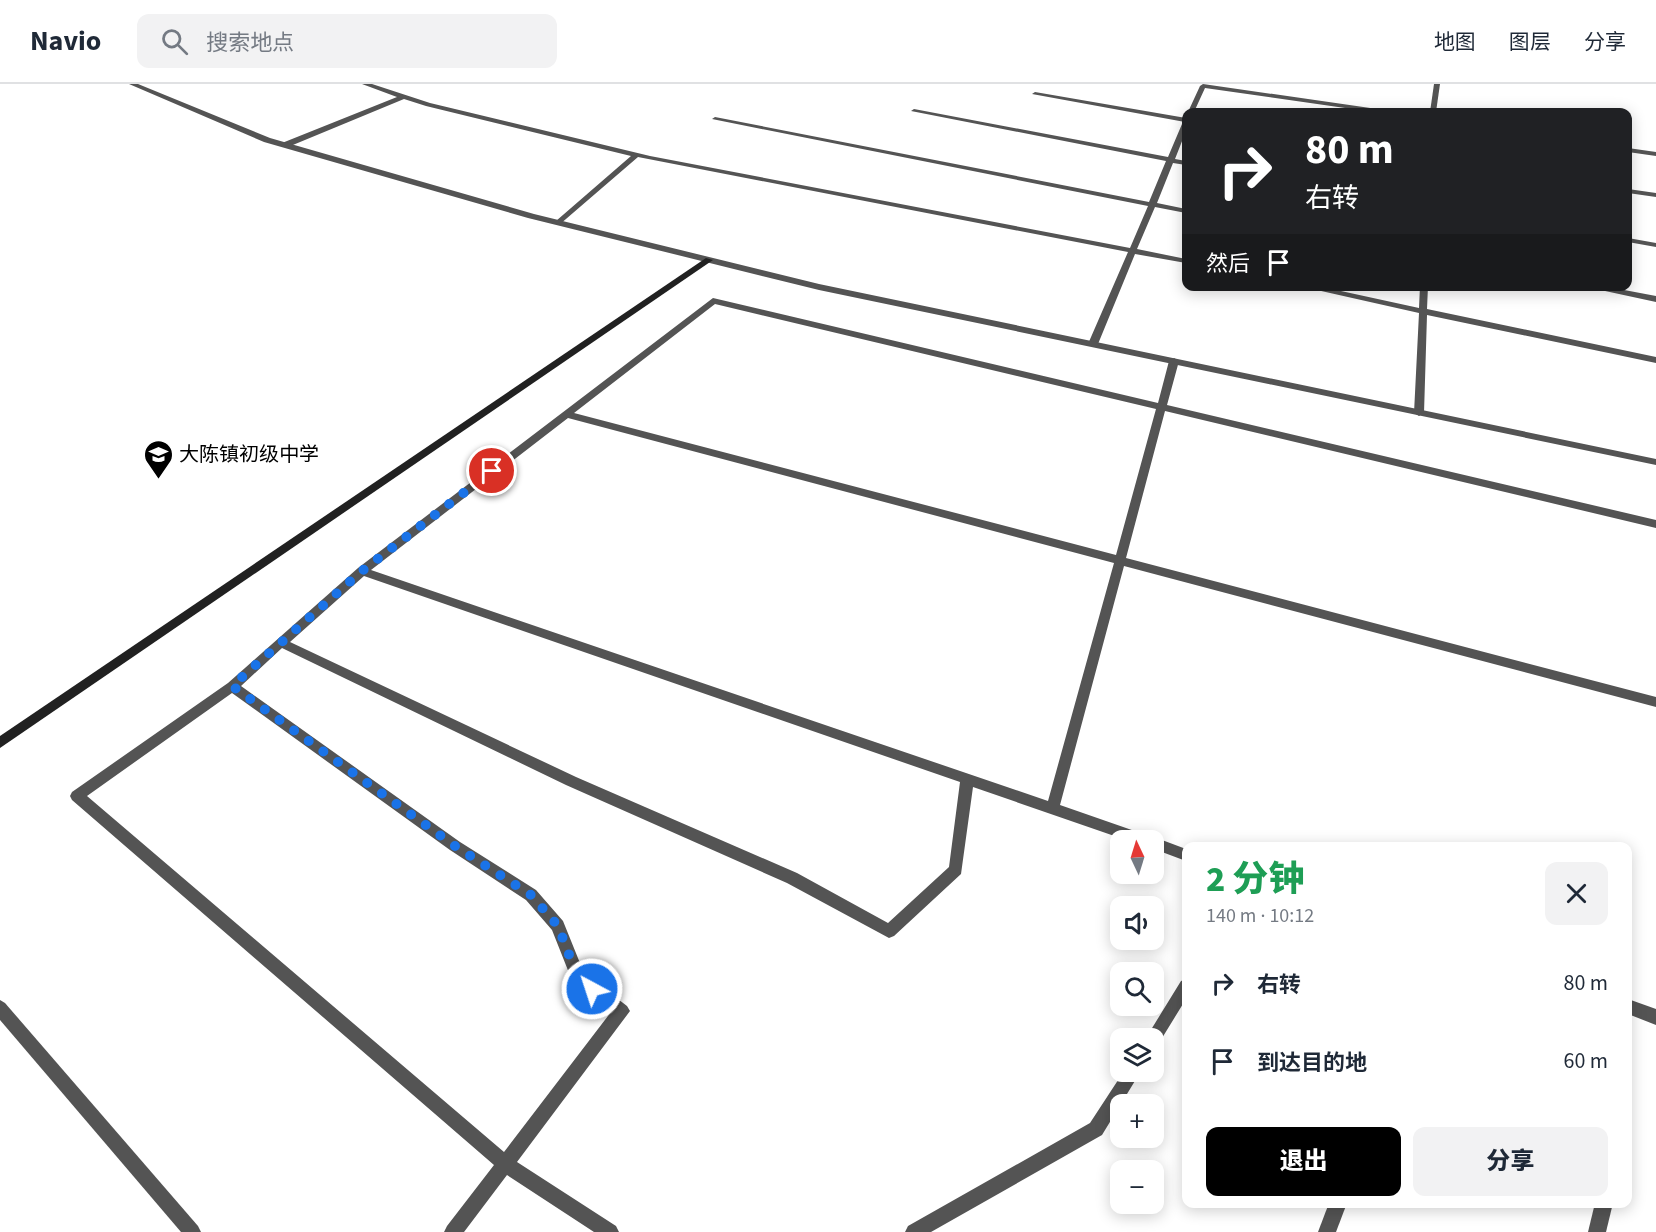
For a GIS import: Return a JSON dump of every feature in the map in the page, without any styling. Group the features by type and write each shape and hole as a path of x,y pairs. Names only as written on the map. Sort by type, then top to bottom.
{"main road":[{"path":"0,743 709,260"}],"street":[{"path":"132,84 285,145 559,223 819,287 1656,462"},
{"path":"365,84 428,105 636,155 1182,260"},
{"path":"1433,108 1437,84"},
{"path":"1193,108 1203,86 1356,108"},
{"path":"1035,94 1182,121"},
{"path":"285,145 402,97"},
{"path":"914,111 1182,162"},
{"path":"715,119 1182,210"},
{"path":"1093,345 1182,132"},
{"path":"1632,151 1656,154"},
{"path":"559,223 636,155"},
{"path":"1632,192 1656,195"},
{"path":"1632,241 1656,245"},
{"path":"1325,291 1656,360"},
{"path":"1419,413 1425,291"},
{"path":"1611,291 1656,300"},
{"path":"610,1232 505,1164 77,796 232,686 362,571 713,302 1656,524"},
{"path":"1053,808 1174,361"},
{"path":"566,414 1656,702"},
{"path":"362,571 1116,830"},
{"path":"280,642 571,781 792,878 889,932 956,870 967,779"},
{"path":"232,686 455,846 531,895 558,926 578,978 622,1011 453,1232"},
{"path":"1164,847 1182,854"},
{"path":"1160,1028 1182,993"},
{"path":"0,1008 192,1232"},
{"path":"1632,1008 1656,1017"},
{"path":"914,1232 1096,1129 1126,1082"},
{"path":"1327,1232 1336,1208"},
{"path":"1597,1232 1603,1208"}],"place":[{"name":"大陈镇初级中学","path":"158,480"}],"route":[{"path":"492,471 362,571 232,686 455,846 531,895 558,926 578,978 592,989"}]}
